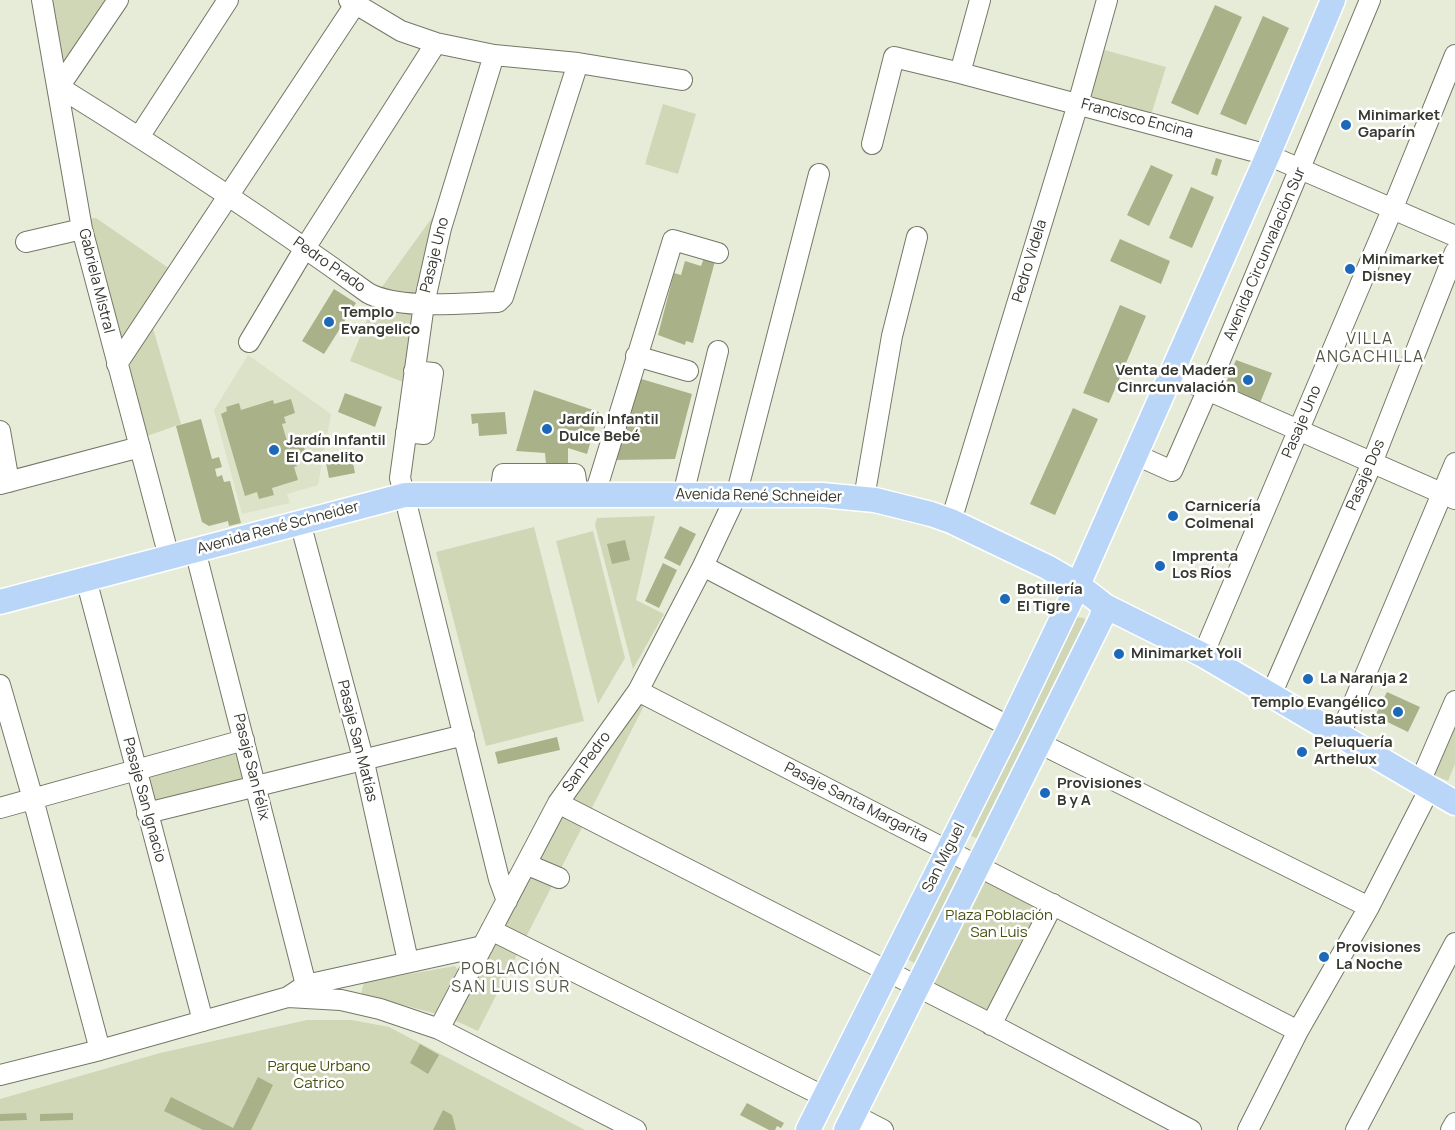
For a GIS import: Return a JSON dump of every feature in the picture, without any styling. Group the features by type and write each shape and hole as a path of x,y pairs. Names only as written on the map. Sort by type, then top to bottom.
{"main road":[{"path":"1078,585 1268,155 1333,0"},
{"name":"Avenida René Schneider","path":"0,602 405,495 822,495 864,498 903,506 951,521 1047,567 1078,585 1105,606 1203,655 1455,803"},
{"name":"San Miguel","path":"808,1130 1010,727 1078,585"},
{"path":"850,1122 1101,619 1105,606"}],"street":[{"name":"Gabriela Mistral","path":"42,0 82,229 170,557"},
{"path":"59,87 118,0"},
{"path":"139,137 228,0"},
{"path":"960,73 980,0"},
{"name":"Pedro Videla","path":"951,521 1078,104 1107,0"},
{"name":"Avenida Circunvalación Sur","path":"1136,455 1172,471 1209,389 1370,0"},
{"path":"117,364 230,196 354,1 401,31 436,43 495,55 579,63 682,80"},
{"path":"249,342 305,248 436,43"},
{"name":"Pasaje Uno","path":"495,55 441,228 423,304 400,478 507,901"},
{"name":"Pasaje Uno","path":"1203,655 1392,210 1455,55"},
{"name":"Francisco Encina","path":"872,144 894,57 1268,155 1455,236"},
{"name":"Pedro Prado","path":"59,87 230,196 377,298 423,304 498,302 503,297 579,63"},
{"name":"San Pedro","path":"439,1029 558,803 638,691 704,566 736,496 819,174"},
{"path":"26,242 82,229"},
{"path":"864,498 892,336 917,237"},
{"path":"587,494 636,356 673,240 718,253"},
{"name":"Pasaje Dos","path":"1271,695 1372,463 1455,252"},
{"path":"683,495 718,351"},
{"path":"636,356 688,371"},
{"path":"1171,374 1449,496"},
{"path":"0,431 5,483 140,447"},
{"path":"1340,735 1449,496 1455,464"},
{"name":"Pasaje San Matías","path":"300,522 363,758 408,962"},
{"name":"Pasaje San Félix","path":"195,550 306,985"},
{"path":"704,566 1010,727"},
{"name":"Pasaje San Ignacio","path":"86,579 203,1021"},
{"path":"0,685 100,1050"},
{"name":"Pasaje Santa Margarita","path":"638,691 1298,1031"},
{"path":"1248,1130 1298,1031 1369,907 1425,785 1455,701"},
{"path":"147,813 464,735"},
{"path":"0,808 244,740"},
{"path":"1039,743 1369,907"},
{"path":"558,803 991,1024 1191,1130"},
{"path":"526,864 559,878"},
{"path":"991,1024 1053,904"},
{"path":"0,1075 100,1050 288,997 306,985 408,962 487,938 825,1097"},
{"path":"1356,1130 1455,944"},
{"path":"288,997 341,1000 380,1009 439,1029 636,1130"},
{"path":"850,1122 883,1130"},
{"path":"1451,1130 1455,1122"}],"shaded area":[{"name":"Jardín Infantil El Canelito","path":"248,355 331,414 318,485 287,494 290,503 242,514 214,410"}],"green space":[{"path":"51,0 112,0 69,67 61,65"},
{"path":"1101,49 1166,67 1151,115 1091,98 1090,90"},
{"path":"663,104 696,114 678,174 645,164"},
{"path":"434,215 437,217 414,314 403,382 350,361 379,291"},
{"path":"96,218 170,269 124,338 116,336 86,219"},
{"path":"152,325 181,424 147,436 129,369 133,356"},
{"path":"655,516 636,600 664,614 633,669 595,525 597,518"},
{"path":"534,527 584,721 486,746 436,552"},
{"path":"593,531 625,658 598,704 556,541"},
{"path":"1074,617 1084,618 1087,623 982,840 971,836"},
{"path":"642,698 647,700 478,1031 452,1019 575,787"},
{"path":"1455,729 1455,764 1448,781 1434,775"},
{"path":"228,750 237,755 242,778 237,784 156,805 148,772"},
{"path":"953,862 966,868 916,964 905,958"},
{"name":"Plaza Población San Luis","path":"987,876 1046,906 987,1018 928,989"},
{"path":"455,966 458,970 437,1014 361,994 364,982"},
{"name":"Parque Urbano Catrico","path":"307,1020 352,1020 389,1027 585,1130 0,1130 0,1099 160,1053"}],"building":[{"path":"1215,5 1242,17 1198,115 1171,103"},
{"path":"1263,16 1289,28 1246,125 1220,114"},
{"path":"1216,158 1222,160 1217,176 1211,174"},
{"path":"1151,165 1173,175 1149,226 1127,215"},
{"path":"1191,187 1214,197 1192,248 1169,238"},
{"path":"1120,239 1170,261 1161,284 1110,261"},
{"path":"704,258 715,261 693,343 686,341 685,345 658,335 674,273 681,275 685,261 701,266"},
{"name":"Templo Evangelico","path":"334,289 356,303 324,354 302,341"},
{"path":"1120,305 1146,316 1109,403 1083,393"},
{"name":"Venta de Madera Cinrcunvalación","path":"1236,360 1272,373 1260,403 1224,387"},
{"path":"638,378 692,394 675,459 615,460"},
{"path":"534,390 599,412 587,454 568,448 568,464 546,464 545,453 516,451"},
{"path":"345,393 382,407 375,427 338,412"},
{"path":"291,399 295,413 284,417 286,423 282,424 287,441 291,440 291,443 302,440 307,458 295,461 297,466 294,467 298,480 272,488 274,495 259,499 257,492 245,496 221,414 227,411 226,407 239,403 241,410 273,400 274,404"},
{"path":"1073,408 1098,419 1055,515 1030,504"},
{"path":"505,412 507,434 479,436 478,423 472,424 471,414"},
{"path":"201,419 212,459 219,457 222,467 215,469 217,477 222,475 224,482 230,481 241,523 229,526 228,521 209,526 202,522 176,426"},
{"path":"351,453 355,473 329,478 325,458"},
{"path":"680,526 696,534 680,566 664,558"},
{"path":"625,540 630,560 612,564 607,544"},
{"path":"663,563 677,570 659,608 645,601"},
{"name":"Templo Evangélico Bautista","path":"1387,692 1420,707 1408,732 1375,716"},
{"path":"557,737 560,750 498,764 495,752"},
{"path":"420,1044 439,1055 428,1074 410,1063"},
{"path":"258,1077 273,1085 251,1130 203,1130 164,1111 171,1097 233,1128"},
{"path":"747,1103 784,1123 781,1128 777,1126 775,1130 769,1130 740,1115"},
{"path":"443,1110 452,1115 456,1130 433,1130"},
{"path":"26,1113 27,1120 0,1121 0,1114"},
{"path":"73,1113 73,1120 40,1121 40,1114"}],"place":[{"name":"Minimarket Gaparín","path":"1346,125"},
{"name":"Minimarket Disney","path":"1350,269"},
{"name":"Templo Evangelico","path":"329,322"},
{"name":"Venta de Madera Cinrcunvalación","path":"1248,380"},
{"name":"Jardín Infantil Dulce Bebé","path":"547,429"},
{"name":"Jardín Infantil El Canelito","path":"274,450"},
{"name":"Carnicería Colmenal","path":"1173,516"},
{"name":"Imprenta Los Ríos","path":"1160,566"},
{"name":"Botillería El Tigre","path":"1005,599"},
{"name":"Minimarket Yoli","path":"1119,654"},
{"name":"La Naranja 2","path":"1308,679"},
{"name":"Templo Evangélico Bautista","path":"1398,712"},
{"name":"Peluquería Arthelux","path":"1302,752"},
{"name":"Provisiones B y A","path":"1045,793"},
{"name":"Provisiones La Noche","path":"1324,957"}],"district":[{"name":"VILLA ANGACHILLA","path":"1370,349"},
{"name":"POBLACIÓN SAN LUIS SUR","path":"511,979"}]}
